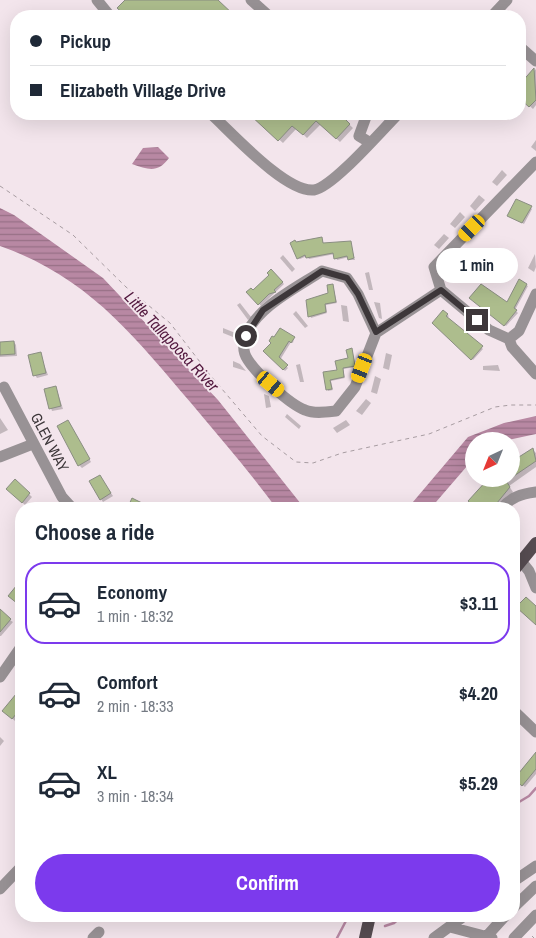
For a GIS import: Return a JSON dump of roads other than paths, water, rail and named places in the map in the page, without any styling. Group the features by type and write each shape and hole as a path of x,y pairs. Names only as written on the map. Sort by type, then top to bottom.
{"main road":[{"path":"520,563 535,546"},
{"path":"366,938 369,922"}],"street":[{"path":"97,0 105,10"},
{"path":"251,0 262,10"},
{"path":"498,10 507,0"},
{"path":"526,53 536,61"},
{"path":"218,120 286,180 302,189 315,190 342,172 392,120"},
{"path":"364,120 359,136 369,142"},
{"path":"536,162 434,267 441,290 488,330 509,339 512,347 536,374"},
{"path":"376,332 358,294 347,278 322,271 263,310 246,336 243,348 247,359 256,370 288,399 305,410 325,413 336,411 355,386 376,332 441,290"},
{"path":"509,339 519,331 536,294"},
{"name":"GLEN WAY","path":"4,388 62,497 67,502"},
{"path":"0,457 33,444"},
{"path":"507,502 520,494 536,492"},
{"path":"520,567 530,571 536,588"},
{"path":"0,677 15,656"},
{"path":"520,717 536,732"},
{"path":"520,877 536,866"},
{"path":"0,889 15,873"},
{"path":"520,901 536,886"},
{"path":"514,938 536,915"},
{"path":"434,938 456,922"},
{"path":"450,927 489,937 500,922"}],"waterway":[{"path":"520,801 529,796 536,788"},
{"path":"337,938 345,922"},
{"path":"385,926 395,922"}],"water label":[{"name":"Little Tallapoosa River","path":"172,341"}]}
